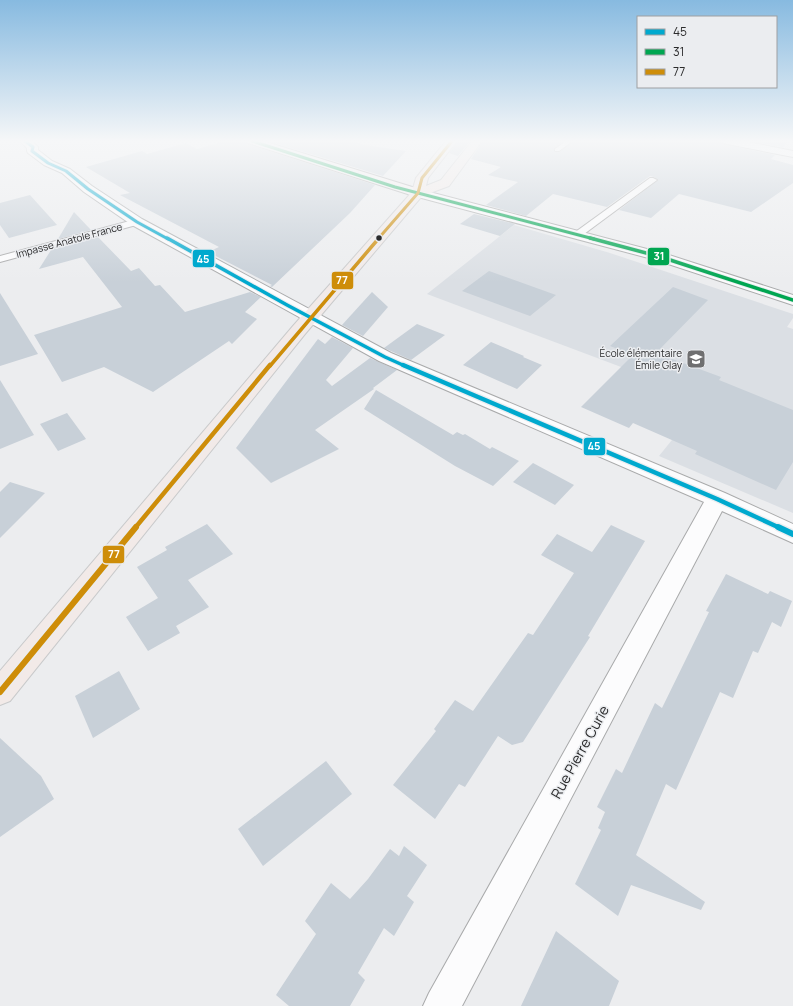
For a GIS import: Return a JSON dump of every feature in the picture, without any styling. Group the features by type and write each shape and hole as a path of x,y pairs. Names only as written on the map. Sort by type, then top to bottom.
{"main road":[{"path":"402,188 418,193 432,188"},
{"path":"0,692 311,316 418,193 419,188"}],"street":[{"path":"87,188 138,222 288,305 385,356 717,499 793,534"},
{"path":"418,193 668,259 793,300"},
{"name":"Rue Pierre Curie","path":"442,1006 717,499"}],"lane":[{"path":"577,235 642,188"},
{"name":"Impasse Anatole France","path":"0,259 138,222"}],"shaded area":[{"name":"École élémentaire Émile Glay","path":"514,225 610,253 793,314 793,318 787,327 793,329 793,513 659,456 680,430 677,388 427,294"}],"building":[{"path":"121,188 372,188 350,213 272,287 270,286 272,285 208,252 219,247 120,195 130,193"},
{"path":"510,188 633,188 607,207 553,194 526,216 486,205"},
{"path":"648,188 786,188 751,212 679,194 651,218 619,210"},
{"path":"30,195 57,225 9,238 0,225 0,203"},
{"path":"74,212 91,230 58,239"},
{"path":"474,214 515,224 500,236 460,224"},
{"path":"98,237 131,271 139,268 155,286 160,285 185,312 250,292 261,297 245,312 257,319 232,344 229,341 153,392 104,367 62,382 34,335 122,307 83,257 39,269 51,250"},
{"path":"489,271 556,295 530,316 462,291"},
{"path":"673,287 708,300 656,353 721,377 719,380 793,410 793,462 776,490 695,454 697,451 633,423 629,428 581,407 633,355 610,346"},
{"path":"372,292 388,307 363,336 342,325"},
{"path":"0,293 38,354 0,366"},
{"path":"417,324 445,335 411,360 384,348"},
{"path":"332,337 353,348 326,380 332,386 370,358 397,370 373,388 374,389 315,430 339,449 271,483 236,448 318,339 325,344"},
{"path":"491,342 542,365 517,389 463,365"},
{"path":"0,380 34,435 0,449"},
{"path":"376,390 453,435 457,432 463,435 465,434 490,449 492,447 519,461 493,486 455,466 364,409"},
{"path":"67,413 86,439 58,451 40,424"},
{"path":"533,463 574,485 555,505 513,482"},
{"path":"10,482 45,493 0,538 0,492"},
{"path":"207,524 233,554 188,580 209,607 176,626 180,633 148,651 126,617 158,598 137,567 167,550 165,547"},
{"path":"611,525 645,541 588,636 590,637 523,742 512,745 498,736 465,787 459,784 435,819 393,785 436,731 434,729 455,700 473,711 528,633 533,635 574,573 541,555 557,534 592,552"},
{"path":"726,574 768,594 770,591 792,601 781,627 772,622 758,653 753,651 733,698 720,692 676,790 666,784 636,855 705,902 701,910 631,885 618,916 575,884 601,830 598,828 605,812 597,807 616,769 622,773 655,703 662,708 709,612 706,611"},
{"path":"119,671 140,709 93,738 75,696"},
{"path":"0,738 41,776 54,799 0,837"},
{"path":"326,761 352,794 263,866 238,829"},
{"path":"404,846 427,865 407,896 414,902 394,936 384,928 358,973 365,980 350,1006 289,1006 276,995 316,934 305,921 331,883 350,899 368,879 390,849 399,856"},
{"path":"556,931 619,981 609,1006 521,1006"}],"transit line":[{"name":"45","path":"87,188 137,222 385,357 717,499 793,534"},
{"name":"31","path":"399,188 661,257 793,300"},
{"name":"77","path":"0,692 299,330 418,193 419,188"}],"place":[{"name":"École élémentaire Émile Glay","path":"696,359"}]}
